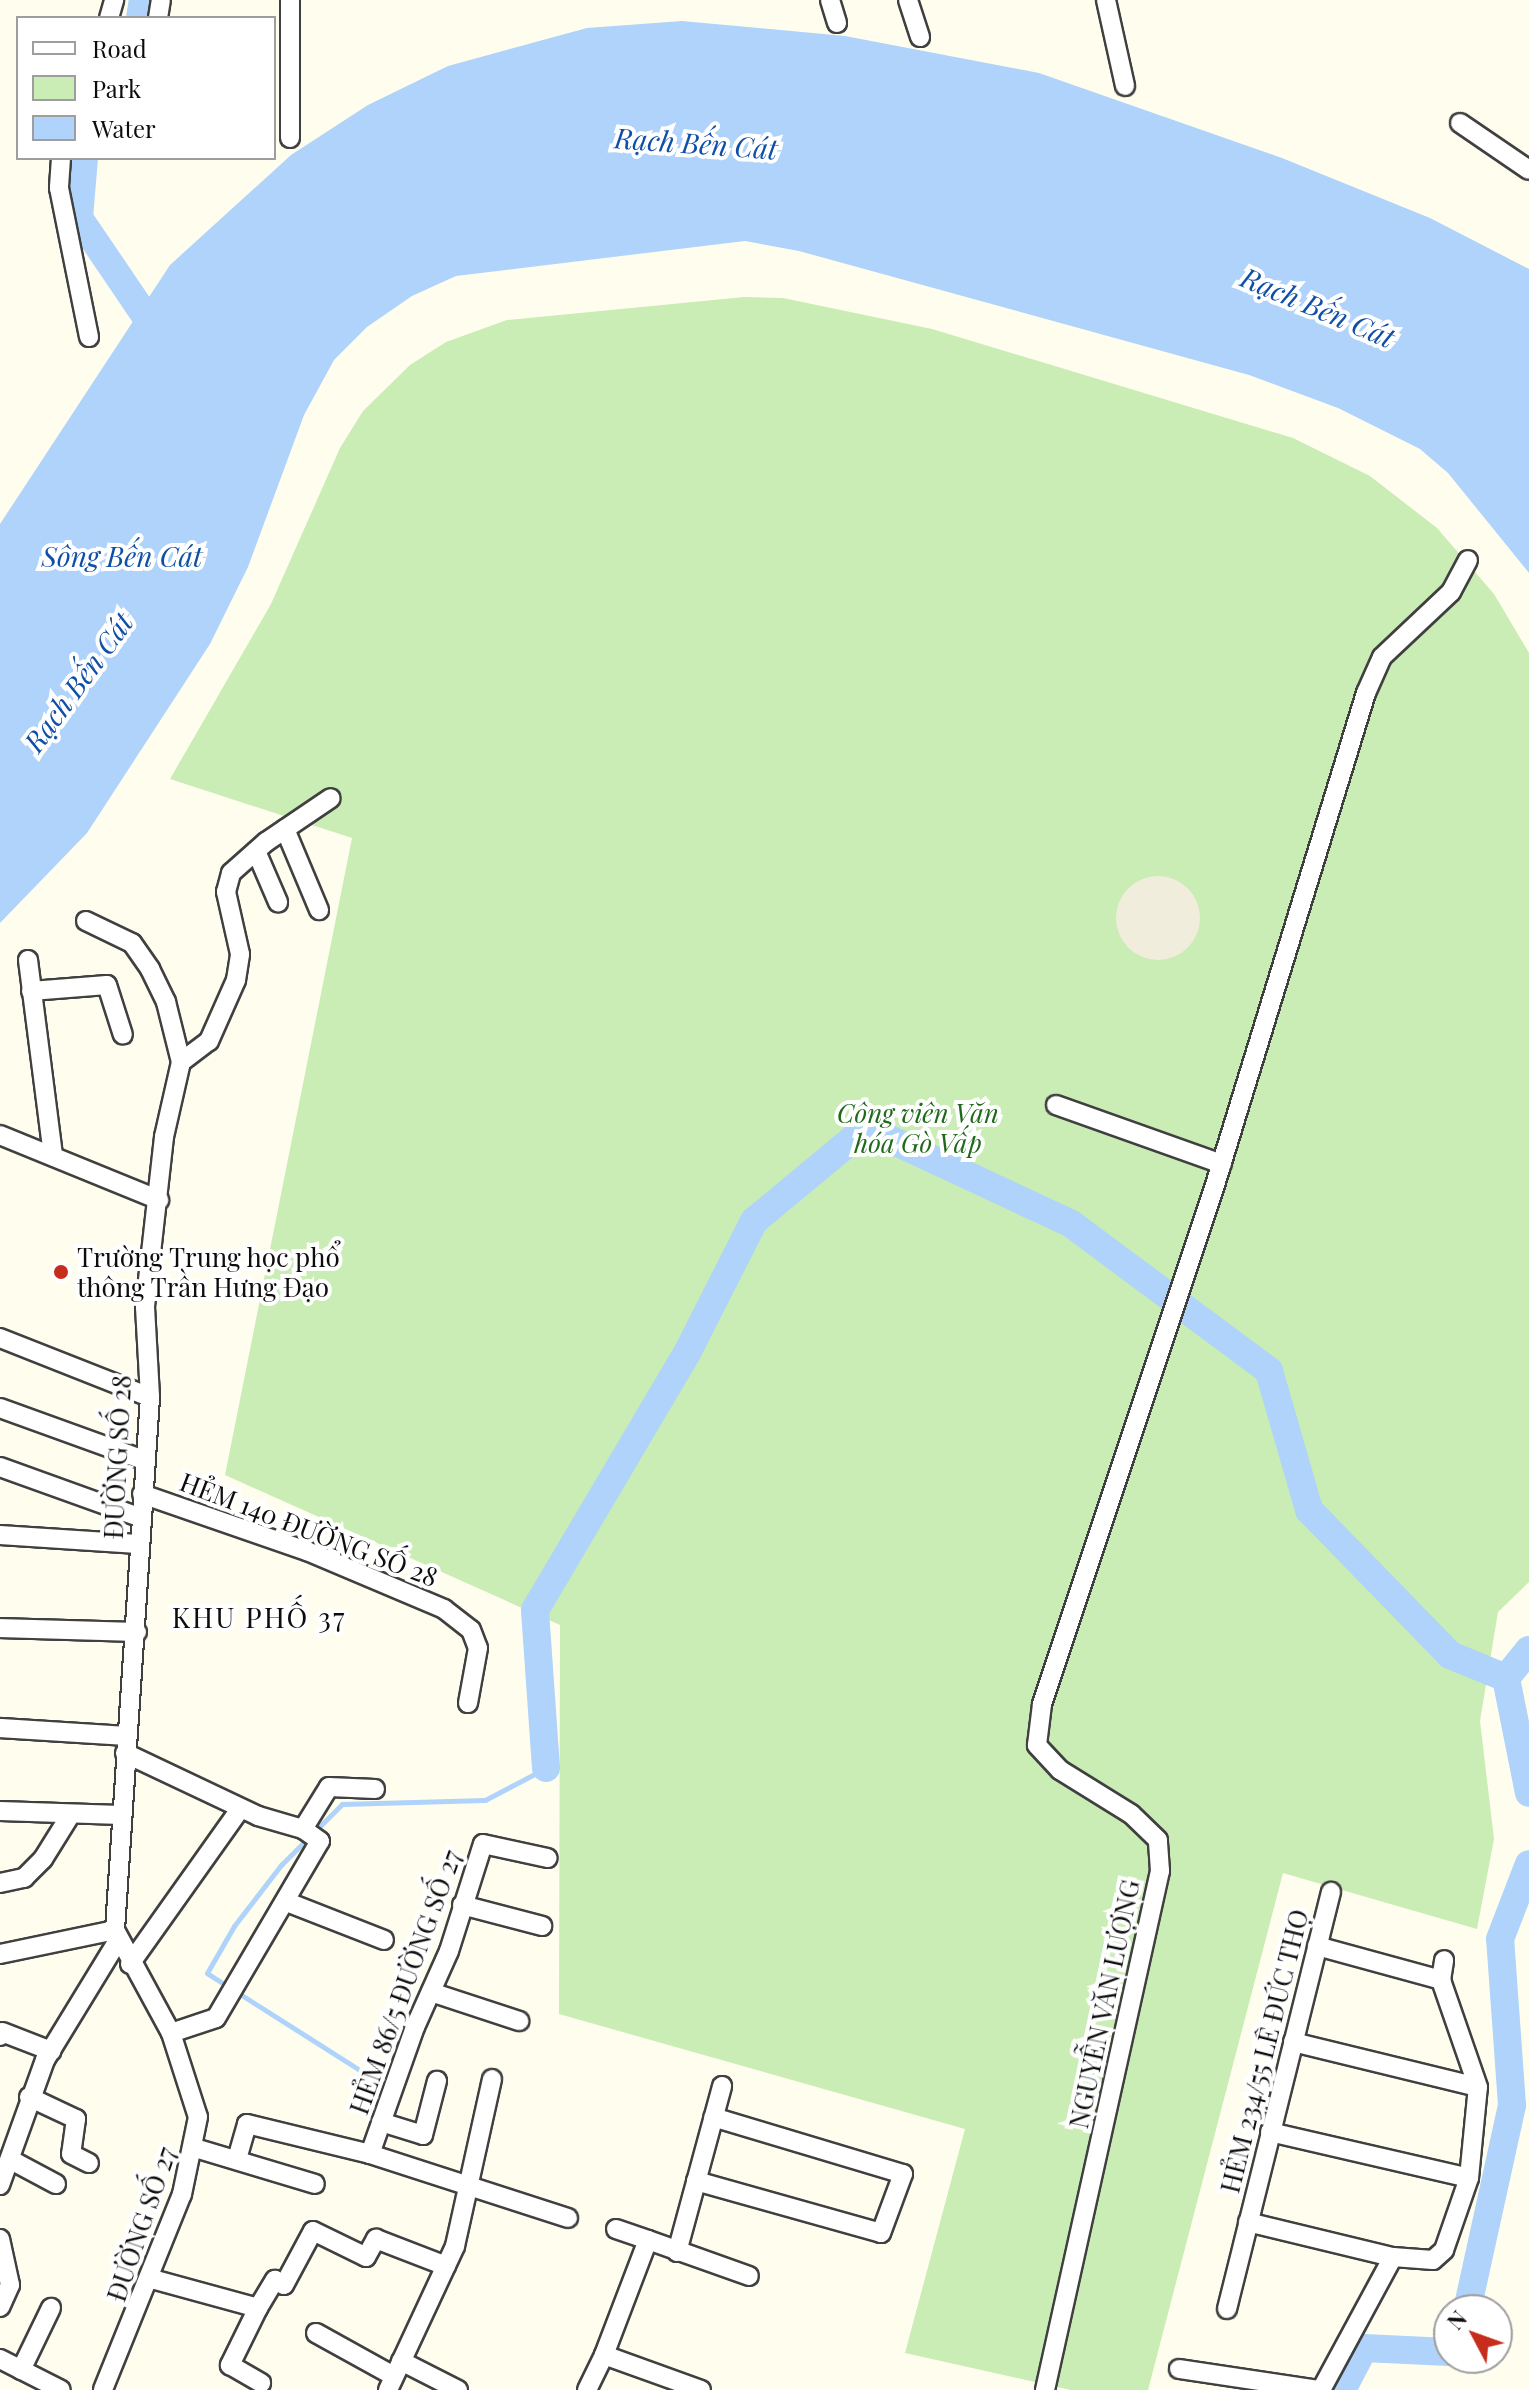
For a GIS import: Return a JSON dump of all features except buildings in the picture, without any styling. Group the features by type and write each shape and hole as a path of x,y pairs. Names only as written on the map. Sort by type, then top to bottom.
{"street":[{"path":"290,0 290,138"},
{"path":"830,0 837,23"},
{"path":"908,0 920,37"},
{"path":"1106,0 1125,86"},
{"path":"1460,123 1529,170"},
{"path":"61,160 59,188 89,337"},
{"path":"1056,1105 1222,1164 1366,693 1382,657 1451,592 1468,560"},
{"path":"181,1062 209,1041 226,1009 240,954 226,892 231,873 285,829 331,798"},
{"path":"285,829 319,910"},
{"path":"256,851 278,902"},
{"name":"ĐƯỜNG SỐ 28","path":"86,921 132,943 150,969 166,1002 181,1062 164,1137 145,1307 150,1397 139,1517 137,1632 121,1815 116,1936"},
{"path":"28,960 53,1156"},
{"path":"31,991 107,985 123,1035"},
{"path":"0,1135 159,1200"},
{"name":"NGUYỄN VĂN LƯỢNG","path":"1045,2390 1160,1871 1158,1840 1131,1814 1060,1770 1037,1745 1042,1704 1222,1164"},
{"path":"0,1338 150,1397"},
{"path":"0,1408 144,1460"},
{"path":"0,1467 139,1517"},
{"name":"HẺM 140 ĐƯỜNG SỐ 28","path":"142,1494 307,1551 444,1609 471,1630 478,1648 468,1703"},
{"path":"0,1535 138,1544"},
{"path":"0,1628 137,1632"},
{"path":"0,1728 126,1744 241,1808 303,1829 320,1841 287,1902 216,2018 171,2033"},
{"path":"303,1829 329,1787 375,1789"},
{"path":"130,1964 241,1808"},
{"path":"0,1811 121,1815"},
{"path":"0,1883 24,1878 71,1814"},
{"name":"HẺM 86/5 ĐƯỜNG SỐ 27","path":"370,2154 483,1844 547,1858"},
{"name":"HẺM 234/55 LÊ ĐỨC THỌ","path":"1227,2309 1331,1892"},
{"path":"287,1902 384,1940"},
{"path":"462,1905 542,1926"},
{"path":"0,1954 116,1936"},
{"path":"1,2180 11,2160 29,2097 51,2051 116,1936"},
{"name":"ĐƯỜNG SỐ 27","path":"103,2390 152,2279 195,2148 198,2117 171,2033 116,1936"},
{"path":"1317,1946 1441,1980"},
{"path":"1270,2132 1469,2178 1478,2087 1441,1980 1444,1960"},
{"path":"431,1992 519,2021"},
{"path":"0,2036 2,2032 51,2051"},
{"path":"1293,2042 1478,2087"},
{"path":"395,2376 446,2266 470,2187 492,2079"},
{"path":"381,2122 423,2135 437,2081"},
{"path":"677,2252 722,2086"},
{"path":"29,2097 76,2119 71,2154 89,2163"},
{"path":"696,2181 881,2233 903,2174 713,2117"},
{"path":"237,2159 247,2124 370,2154 568,2218"},
{"path":"195,2148 315,2184"},
{"path":"11,2160 56,2184"},
{"name":"HẺM 234/55 LÊ ĐỨC THỌ","path":"1248,2222 1393,2257 1438,2258 1469,2178"},
{"path":"616,2229 749,2276"},
{"path":"261,2383 230,2365 275,2280 284,2285 313,2231 366,2257 376,2239 446,2266"},
{"path":"0,2239 10,2285 0,2307"},
{"path":"587,2390 604,2355 648,2240"},
{"path":"1179,2369 1320,2390 1393,2257"},
{"path":"152,2279 258,2308"},
{"path":"21,2370 51,2308"},
{"path":"316,2333 395,2376 458,2390"},
{"path":"604,2355 701,2390"},
{"path":"0,2359 61,2390"}],"green space":[{"name":"Công viên Văn hóa Gò Vấp","path":"744,297 783,298 932,329 1293,438 1370,476 1437,528 1494,594 1529,653 1529,1582 1498,1612 1480,1721 1494,1839 1477,1929 1283,1873 1148,2390 1071,2390 905,2353 965,2129 559,2014 560,1625 225,1475 352,838 170,779 271,604 340,448 363,411 410,365 446,342 507,320"}],"shaded area":[{"path":"1158,876 1181,883 1193,895 1200,918 1193,941 1181,953 1158,960 1135,953 1123,941 1116,918 1123,895 1135,883"}],"water":[{"name":"Sông Bến Cát","path":"682,21 845,36 1039,73 1282,158 1430,218 1529,269 1529,573 1448,473 1420,449 1338,408 1249,375 799,251 745,241 456,276 412,296 367,327 334,360 304,415 248,567 210,644 87,833 0,923 0,524 170,265 291,155 368,105 448,66 587,28"}],"waterway":[{"path":"140,16 143,0"},
{"path":"84,160 79,218 161,339"},
{"path":"546,1768 535,1610 688,1351 754,1221 866,1128 1070,1223 1269,1371 1309,1510 1450,1655 1506,1678 1529,1650"},
{"path":"1506,1678 1529,1793"},
{"path":"388,2088 207,1973 234,1926 281,1865 342,1804 485,1800 546,1768"},
{"path":"1471,2294 1512,2105 1500,1939 1529,1864"},
{"path":"1342,2390 1364,2348 1433,2351"}],"place":[{"name":"Trường Trung học phổ thông Trần Hưng Đạo","path":"61,1272"}],"district":[{"name":"KHU PHỐ 37","path":"259,1617"}],"water label":[{"name":"Rạch Bến Cát","path":"696,143"},
{"name":"Rạch Bến Cát","path":"1318,307"},
{"name":"Rạch Bến Cát","path":"78,682"}]}
